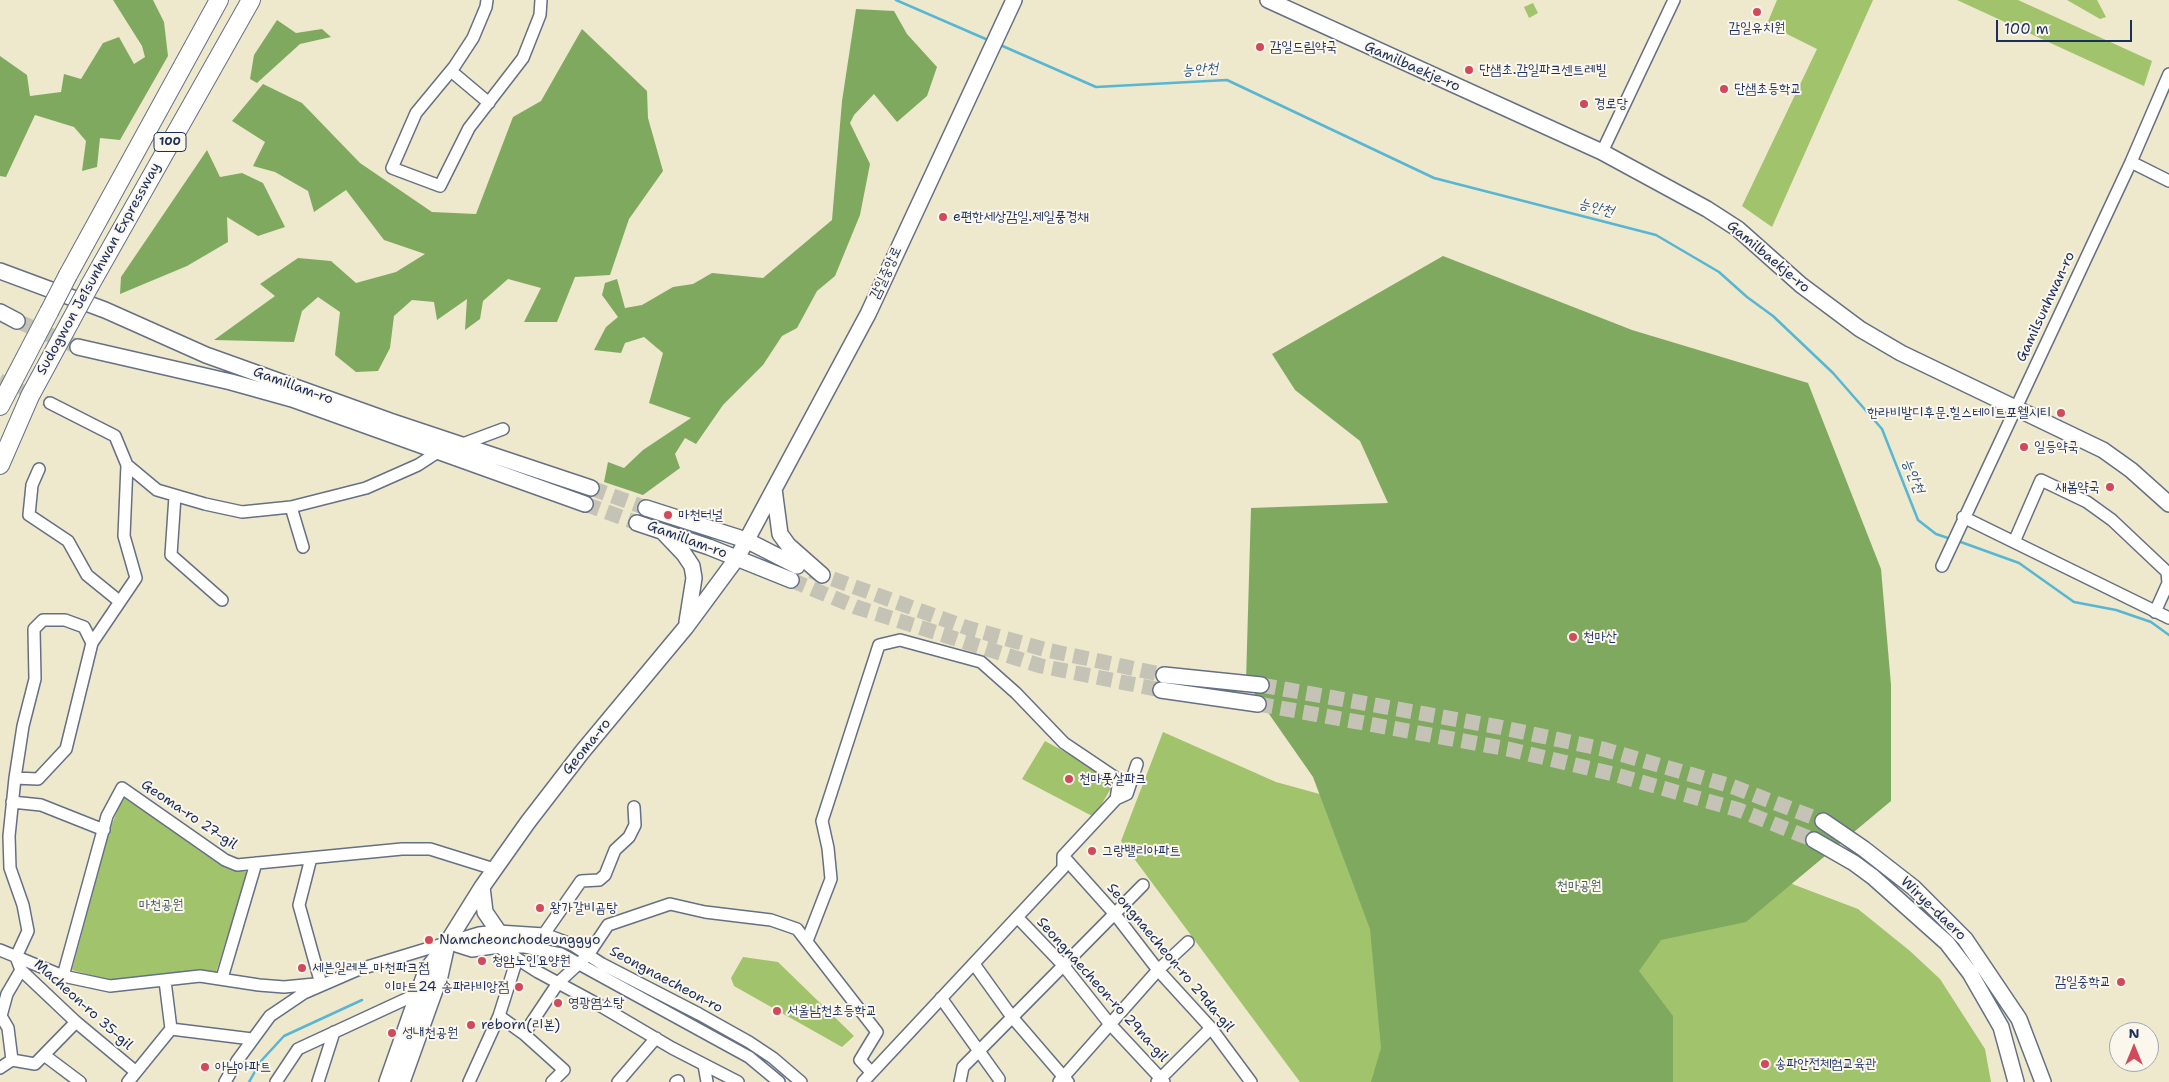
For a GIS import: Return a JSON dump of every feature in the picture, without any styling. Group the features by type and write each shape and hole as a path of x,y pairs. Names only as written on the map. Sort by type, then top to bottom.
{"highway":[{"name":"Sudogwon Je1sunhwan Expressway","path":"0,406 68,274 218,0"},
{"name":"Sudogwon Je1sunhwan Expressway","path":"0,465 30,396 90,285 251,0"}],"main road":[{"name":"감일중앙로","path":"737,558 868,314 1014,0"},
{"name":"Gamilbaekje-ro","path":"1268,0 1602,152 1707,209 1738,230 1802,286 1860,329 1900,353 2103,450 2131,470 2169,504"},
{"name":"Gamillam-ro","path":"0,271 105,310 206,355 460,445 591,488"},
{"path":"0,312 17,321"},
{"name":"Gamillam-ro","path":"78,347 231,382 292,399 585,504"},
{"path":"774,489 780,534 788,545 822,575"},
{"name":"Gamillam-ro","path":"646,508 746,540"},
{"name":"Gamillam-ro","path":"637,523 737,558"},
{"path":"663,532 684,554 692,566 693,586 686,627"},
{"path":"737,558 794,573 746,540"},
{"name":"Geoma-ro","path":"386,1082 426,972 447,943 494,869 582,752 686,627 737,558"},
{"path":"1258,704 1162,682 1262,685"},
{"name":"Wirye-daero","path":"1823,821 1864,849 1914,888 1965,939 2019,1019 2044,1082"},
{"name":"Wirye-daero","path":"1814,840 1854,863 1873,877 1947,943 1970,973 2001,1027 2016,1082"},
{"path":"482,887 485,912 498,939"},
{"name":"Geoma-ro","path":"402,1082 440,976 447,943"}],"street":[{"path":"487,0 473,38 451,71 416,113 392,168 440,186 469,128 523,58 540,15 541,0"},
{"path":"1602,152 1674,0"},
{"path":"451,71 489,102"},
{"name":"Gamilsunhwan-ro","path":"1942,566 1947,551 2131,162 2169,74"},
{"path":"2131,162 2169,181"},
{"path":"15,778 38,778 66,749 92,643 136,578 124,536 127,465 115,436 50,403"},
{"path":"460,445 502,429"},
{"path":"127,465 157,490 242,512 291,507 366,488 418,465 438,452"},
{"path":"39,469 32,485 28,515 68,541 88,576 119,601"},
{"path":"2014,542 2041,480 2079,499 2112,520 2167,572 2168,583 2155,612"},
{"path":"175,496 172,555 222,600"},
{"path":"291,507 302,547"},
{"path":"1961,522 2014,542 2169,618"},
{"path":"16,957 28,930 23,905 10,868 9,836 23,726 35,679 34,629 43,620 66,620 84,628 92,643"},
{"path":"807,941 831,879 828,848 822,821 879,645 900,640 981,662 1016,693 1064,743 1120,780 1116,799"},
{"path":"863,1082 1063,868 1063,856 1116,799 1127,794 1137,764"},
{"name":"Geoma-ro 27-gil","path":"63,976 107,816 122,788 225,860 237,865 402,849 430,849 494,869"},
{"path":"12,802 41,805 104,830"},
{"path":"544,934 581,881 599,880 605,875 615,850 629,837 635,825 634,807"},
{"name":"Seongnaecheon-ro 29da-gil","path":"1063,856 1114,913 1158,970 1211,1028 1251,1082"},
{"path":"0,950 63,976 110,986 200,976 267,986 321,984 299,905 311,858"},
{"path":"222,978 256,864"},
{"path":"960,1082 963,1067 1143,885"},
{"path":"524,1034 558,983 588,955 608,925 670,904 705,912 771,920 797,928 877,1032 860,1060 871,1072"},
{"name":"Seongnaecheon-ro 29na-gil","path":"1018,918 1063,965 1109,1023 1161,1081"},
{"name":"Seongnaecheon-ro","path":"225,1082 252,1039 270,1016 304,993 357,970 479,933 525,947 561,954 749,1057 779,1082"},
{"name":"Seongnaecheon-ro","path":"447,943 472,950 498,939 544,934 571,944 749,1042 773,1058 801,1082"},
{"path":"498,939 516,959 704,1065 738,1082"},
{"path":"974,964 1012,1017 1063,1080 1109,1023 1158,970 1188,942"},
{"name":"Macheon-ro 35-gil","path":"16,957 21,970 76,1022 136,1072"},
{"path":"470,1082 498,1016 516,959"},
{"path":"12,1060 8,1028 1,1016 7,994 21,970"},
{"path":"165,980 171,1029 252,1039"},
{"path":"276,1082 298,1049 419,993"},
{"path":"942,998 999,1079"},
{"path":"498,1016 524,1034 564,1070 552,1082"},
{"path":"0,1068 12,1060 35,1064 76,1022"},
{"path":"1161,1081 1211,1028"},
{"name":"Macheon-ro 35-gil","path":"128,1082 171,1029"},
{"path":"318,1082 334,1032"},
{"path":"618,1082 656,1038"},
{"path":"44,1055 80,1082"},
{"path":"704,1065 707,1082"}],"green space":[{"path":"113,0 153,0 164,22 168,56 120,140 100,138 97,167 82,171 86,141 74,127 35,115 6,177 0,176 0,56 27,75 30,96 61,92 64,74 81,79 103,43 119,37 134,64 145,57 142,46"},
{"path":"1777,0 1873,0 1772,227 1742,206 1817,49 1767,24"},
{"path":"1957,0 2018,0 2152,61 2144,86"},
{"path":"2067,0 2097,0 2106,17 2100,19"},
{"path":"1533,3 1538,13 1529,18 1524,7"},
{"path":"856,9 894,11 907,34 937,67 927,96 897,122 874,94 854,115 850,123 870,164 860,215 835,276 817,291 797,328 782,336 763,365 723,405 696,444 685,438 675,454 680,468 643,495 604,482 608,462 624,468 643,450 691,418 649,403 663,353 644,337 625,343 621,353 594,350 606,327 618,317 602,295 605,283 617,279 625,308 642,305 673,287 693,284 712,273 763,278 832,220 842,101"},
{"path":"277,20 296,33 322,29 331,37 300,44 257,83 250,79 254,55"},
{"path":"582,29 647,91 648,118 663,171 629,219 610,275 575,277 557,322 524,322 541,288 508,279 483,301 480,319 465,330 467,299 437,320 434,302 412,300 394,316 390,348 378,371 356,372 335,355 340,312 318,297 302,311 294,342 214,340 275,296 260,284 298,258 331,261 356,283 396,272 425,254 384,240 346,190 314,212 308,191 275,172 253,166 265,142 232,121 263,84 302,103 360,163 432,212 476,214 513,117 541,101"},
{"path":"207,150 220,177 242,173 263,183 285,227 258,236 227,217 228,242 187,266 120,294 121,277"},
{"path":"1443,256 1632,330 1808,383 1881,569 1891,685 1891,801 1746,922 1661,940 1639,971 1673,1016 1673,1082 1371,1082 1381,1048 1370,929 1313,777 1246,681 1251,508 1388,503 1360,441 1295,390 1272,354"},
{"name":"천마공원","path":"1163,732 1276,782 1381,811 1779,879 1858,909 1910,951 1940,979 1985,1049 1991,1082 1300,1082 1121,841"},
{"name":"천마풋살파크","path":"1045,741 1116,780 1094,817 1022,779"},
{"name":"마천공원","path":"123,797 229,869 248,872 216,972 171,973 108,980 72,970 110,829"},
{"path":"743,957 778,962 854,1036 842,1047 734,986 731,978"}],"waterway":[{"name":"능안천","path":"896,0 988,40"},
{"name":"능안천","path":"998,44 1096,87 1227,80 1434,178 1656,235 1719,272 1747,297 1773,316 1833,373 1882,429 1918,520 1936,534 1951,539"},
{"name":"능안천","path":"1958,541 2019,563 2074,602 2116,610 2151,622 2169,635"},
{"path":"249,1082 261,1061 284,1036 362,1000"}],"tunnel":[{"path":"17,321 78,347"},
{"path":"0,379 50,403"},
{"path":"591,488 646,508"},
{"path":"585,504 637,523"},
{"path":"811,571 968,628 1047,650 1164,675"},
{"path":"791,580 856,607 1041,666 1161,690"},
{"path":"1261,685 1499,727 1603,749 1731,786 1823,821"},
{"path":"1258,704 1508,749 1613,774 1739,810 1814,840"}],"place":[{"name":"감일유치원","path":"1757,12"},
{"name":"감일드림약국","path":"1260,47"},
{"name":"단샘초.감일파크센트레빌","path":"1469,70"},
{"name":"단샘초등학교","path":"1724,89"},
{"name":"경로당","path":"1584,104"},
{"name":"e편한세상감일.제일풍경채","path":"943,217"},
{"name":"한라비발디후문.힐스테이트포웰시티","path":"2061,413"},
{"name":"일등약국","path":"2024,447"},
{"name":"새봄약국","path":"2110,487"},
{"name":"마천터널","path":"668,515"},
{"name":"천마산","path":"1573,637"},
{"name":"천마풋살파크","path":"1069,779"},
{"name":"그랑밸리아파트","path":"1092,851"},
{"name":"왕가갈비곰탕","path":"540,908"},
{"name":"Namcheonchodeunggyo","path":"429,940"},
{"name":"청암노인요양원","path":"482,961"},
{"name":"세븐일레븐 마천파크점","path":"302,968"},
{"name":"감일중학교","path":"2121,982"},
{"name":"이마트24 송파라비앙점","path":"519,987"},
{"name":"영광염소탕","path":"558,1003"},
{"name":"서울남천초등학교","path":"777,1011"},
{"name":"reborn(리본)","path":"471,1025"},
{"name":"성내천공원","path":"392,1033"},
{"name":"송파안전체험교육관","path":"1765,1064"},
{"name":"아남아파트","path":"205,1067"}]}
